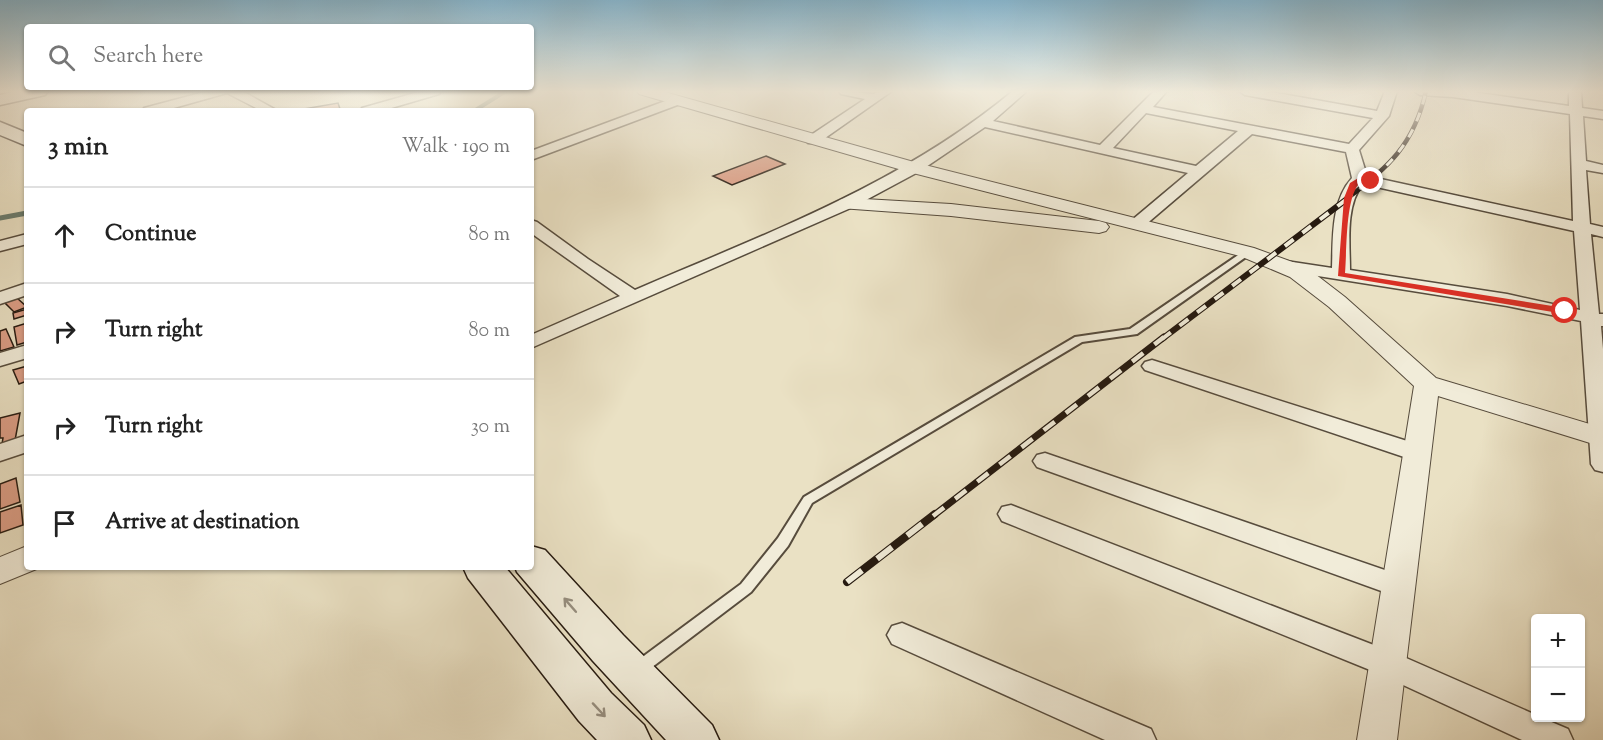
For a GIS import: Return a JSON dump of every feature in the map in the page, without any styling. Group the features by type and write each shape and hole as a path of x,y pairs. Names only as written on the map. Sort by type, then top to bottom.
{"main road":[{"path":"0,128 24,139"},
{"path":"0,145 24,155"},
{"path":"534,564 696,740"},
{"path":"484,570 596,707 628,740"},
{"path":"568,673 620,660"}],"street":[{"path":"534,155 611,126"},
{"path":"762,126 915,168 1247,252 1286,266 1298,272 1337,302 1427,384 1602,438"},
{"path":"813,140 834,126"},
{"path":"534,341 847,204 915,168 979,126"},
{"path":"995,126 1200,171"},
{"path":"1104,149 1127,126"},
{"path":"1226,126 1352,149"},
{"path":"1352,149 1373,126"},
{"path":"1577,126 1582,227 1597,318 1603,464"},
{"path":"1138,223 1248,130"},
{"path":"1352,149 1360,179"},
{"path":"1579,164 1603,168"},
{"path":"1341,274 1347,198 1352,185 1360,179 1603,232"},
{"path":"847,204 951,210 1224,246"},
{"path":"534,227 582,263 634,297"},
{"path":"0,246 24,240"},
{"path":"1286,266 1507,300 1597,318"},
{"path":"0,298 24,291"},
{"path":"0,360 24,352"},
{"path":"1152,366 1419,453"},
{"path":"1377,740 1427,384"},
{"path":"0,453 24,444"},
{"path":"1045,461 1398,586"},
{"path":"1011,514 1386,663 1557,740"},
{"path":"0,571 24,560"},
{"path":"902,635 1140,740"}],"lane":[{"path":"620,660 746,588 783,542 808,500 1079,339 1133,332 1247,252"}],"building":[{"path":"766,156 785,164 732,185 713,176"},
{"path":"17,298 24,304 24,308 14,312 4,302"},
{"path":"24,310 24,316 14,319 13,313"},
{"path":"24,324 24,343 17,345 14,327"},
{"path":"6,329 14,347 0,351 0,331"},
{"path":"24,367 24,382 19,384 13,370"},
{"path":"20,413 14,446 1,450 3,438 0,438 0,418"},
{"path":"16,478 20,502 0,509 0,484"},
{"path":"21,505 23,525 0,533 0,512"}],"waterway":[{"path":"0,218 24,214"}],"railway":[{"path":"1345,200 1386,166 1397,154 1414,126"},
{"path":"1162,339 1347,199"},
{"path":"933,516 1164,337"},
{"path":"847,582 935,514"}],"route":[{"path":"1371,181 1360,179 1352,185 1347,198 1341,274 1565,311"}]}
